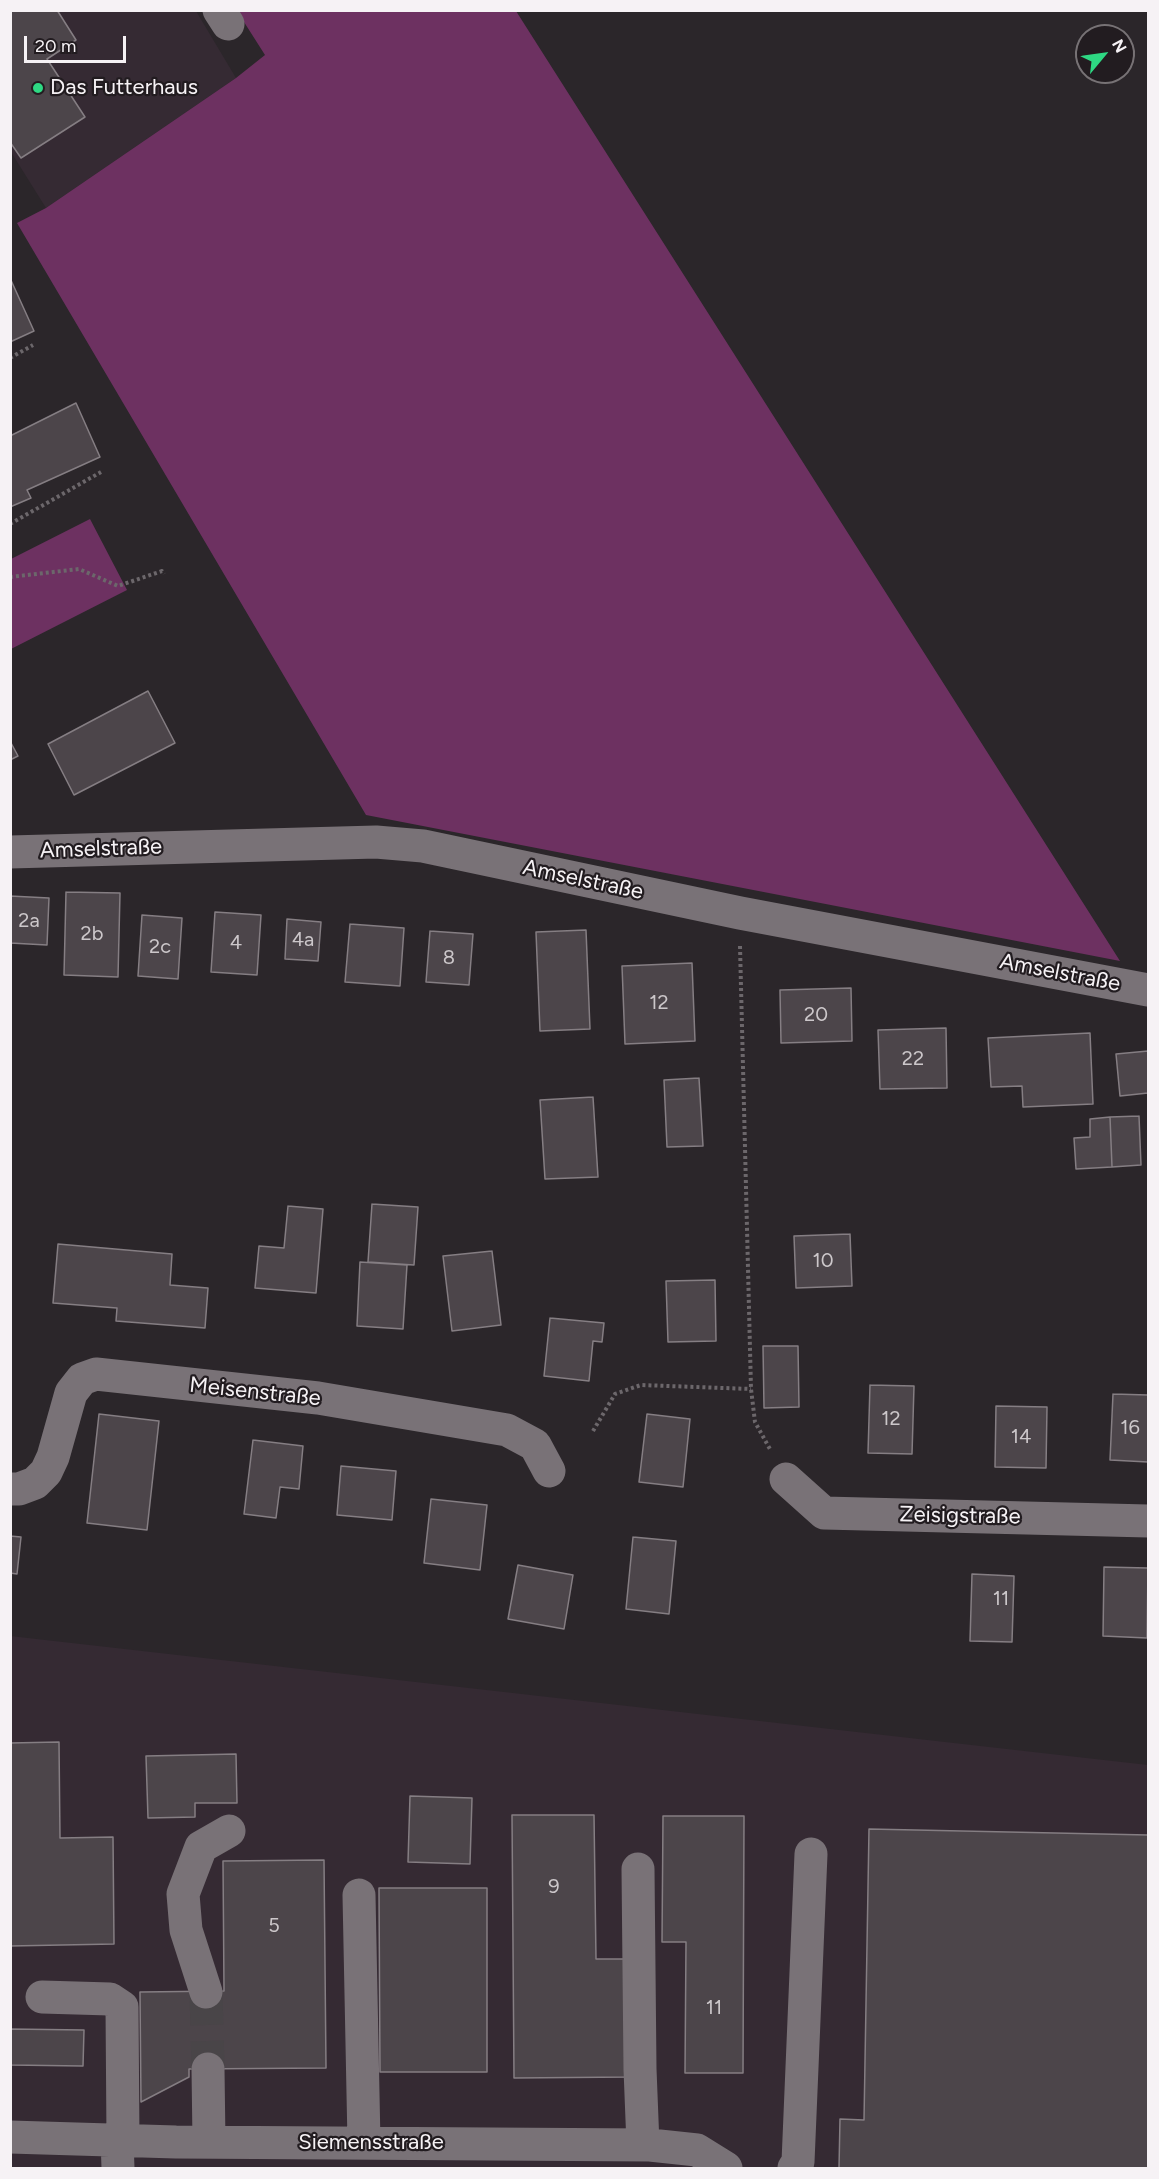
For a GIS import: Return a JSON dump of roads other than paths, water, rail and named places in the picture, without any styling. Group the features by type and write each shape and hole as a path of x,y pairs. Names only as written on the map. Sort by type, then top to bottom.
{"street":[{"name":"Amselstraße","path":"10,852 376,842 423,846 740,913 1149,990"},
{"name":"Meisenstraße","path":"10,1489 19,1489 35,1483 46,1472 53,1457 71,1393 82,1379 96,1374 318,1398 507,1430 535,1445 549,1471"},
{"name":"Zeisigstraße","path":"786,1479 824,1513 1149,1521"},
{"path":"206,1992 186,1930 183,1894 201,1847 229,1831"},
{"path":"794,2169 798,2162 811,1854"},
{"path":"638,1869 643,2145"},
{"path":"359,1895 364,2143"},
{"path":"42,1997 110,1999 122,2007 119,2150"},
{"path":"208,2069 209,2142"},
{"name":"Siemensstraße","path":"10,2138 119,2150 209,2142 264,2155 364,2143 643,2145 697,2150 726,2169"}],"tunnel":[{"path":"206,1992 208,2069"}],"place":[{"name":"Das Futterhaus","path":"38,88"}]}
